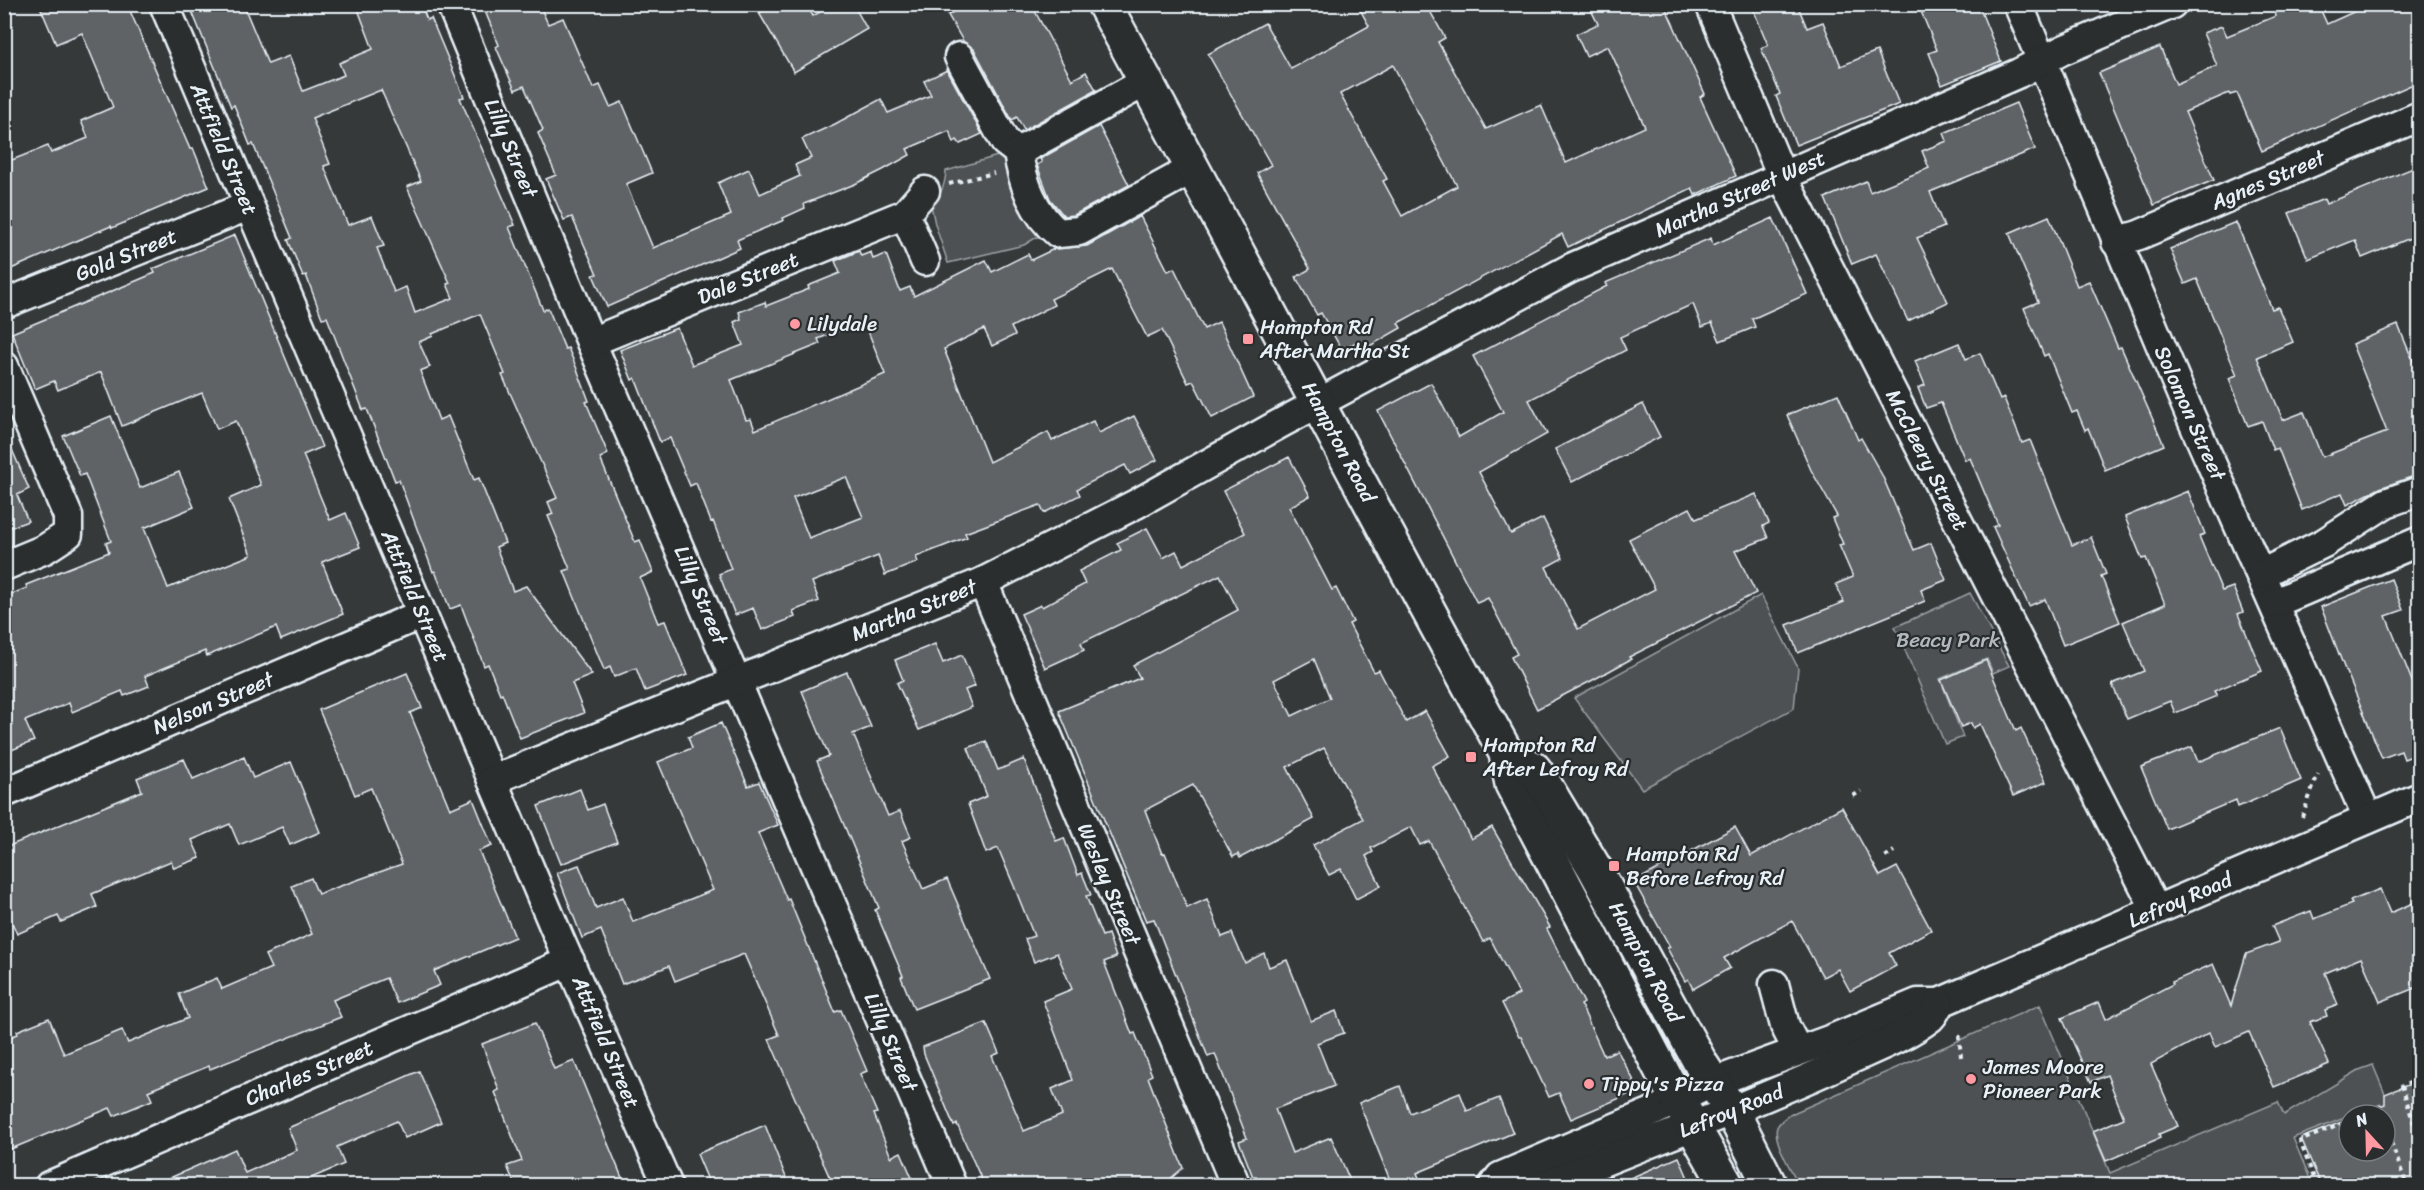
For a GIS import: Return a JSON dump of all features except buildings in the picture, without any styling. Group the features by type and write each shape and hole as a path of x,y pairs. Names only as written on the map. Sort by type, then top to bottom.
{"main road":[{"name":"Hampton Road","path":"1104,4 1506,753 1512,784 1686,1113 1727,1185"},
{"name":"Hampton Road","path":"1506,753 1534,769 1546,787 1595,869 1701,1064 1732,1111 1770,1185"}],"street":[{"name":"Attfield Street","path":"164,4 492,780 668,1185"},
{"name":"Lilly Street","path":"451,4 591,342 952,1185"},
{"name":"McCleery Street","path":"1710,4 1782,176 2157,910"},
{"name":"Solomon Street","path":"2018,4 2190,415 2275,603 2368,819"},
{"name":"Martha Street West","path":"1318,403 1571,268 2172,4"},
{"path":"959,57 1005,142 1020,164 1044,222 1058,233 1078,231 1194,168"},
{"path":"1020,164 1147,81"},
{"name":"Agnes Street","path":"2116,242 2150,230 2420,116"},
{"name":"Dale Street","path":"591,342 905,214 925,191"},
{"name":"Gold Street","path":"4,304 248,206"},
{"path":"905,214 925,261"},
{"path":"4,366 68,516 68,534 45,549 4,566"},
{"name":"Martha Street","path":"492,780 983,582 1136,504 1318,403"},
{"path":"2261,574 2324,543 2386,503 2420,490"},
{"path":"2275,603 2420,541"},
{"name":"Wesley Street","path":"983,582 1236,1185"},
{"name":"Nelson Street","path":"4,793 422,614"},
{"name":"Lefroy Road","path":"1543,1185 1686,1113 1714,1083 1798,1052 1918,1003 1940,1003 2420,797"},
{"name":"Charles Street","path":"49,1185 570,962"},
{"path":"1774,984 1785,1026 1798,1052"},
{"name":"Lefroy Road","path":"1493,1185 1500,1177 1686,1113 1732,1111 1895,1038 1928,1019 1936,1012 1940,1003"}],"path":[{"path":"925,191 996,173 1012,178 1020,164"},
{"path":"2301,820 2320,768"},
{"path":"1853,796 1862,791"},
{"path":"1885,857 1894,851"},
{"path":"1959,1035 1961,1057"},
{"path":"2414,1124 2402,1086 2420,1079"},
{"path":"2317,1185 2300,1140 2337,1126"},
{"path":"2420,1126 2415,1128 2420,1138"},
{"path":"2397,1158 2407,1185"}],"green space":[{"path":"1001,155 1042,234 1024,245 948,263 931,205 942,190 946,171"},
{"name":"Beacy Park","path":"1970,593 2009,666 1993,673 1987,659 1940,679 1963,737 1945,744 1895,627"},
{"path":"1761,595 1798,668 1794,708 1642,789 1574,698"},
{"name":"James Moore Pioneer Park","path":"2040,1005 2110,1173 2278,1102 2284,1115 2359,1070 2373,1065 2389,1103 2337,1103 2337,1121 2293,1138 2313,1186 1799,1185 1784,1156 1776,1133 1780,1123 1791,1114"},
{"name":"James Moore Pioneer Park","path":"2397,1123 2419,1177 2419,1185 2414,1185 2397,1143"}],"place":[{"name":"Lilydale","path":"795,324"},
{"name":"Hampton Rd After Martha St","path":"1248,339"},
{"name":"Hampton Rd After Lefroy Rd","path":"1471,757"},
{"name":"Hampton Rd Before Lefroy Rd","path":"1614,866"},
{"name":"James Moore Pioneer Park","path":"1971,1079"},
{"name":"Tippy's Pizza","path":"1589,1084"}]}
